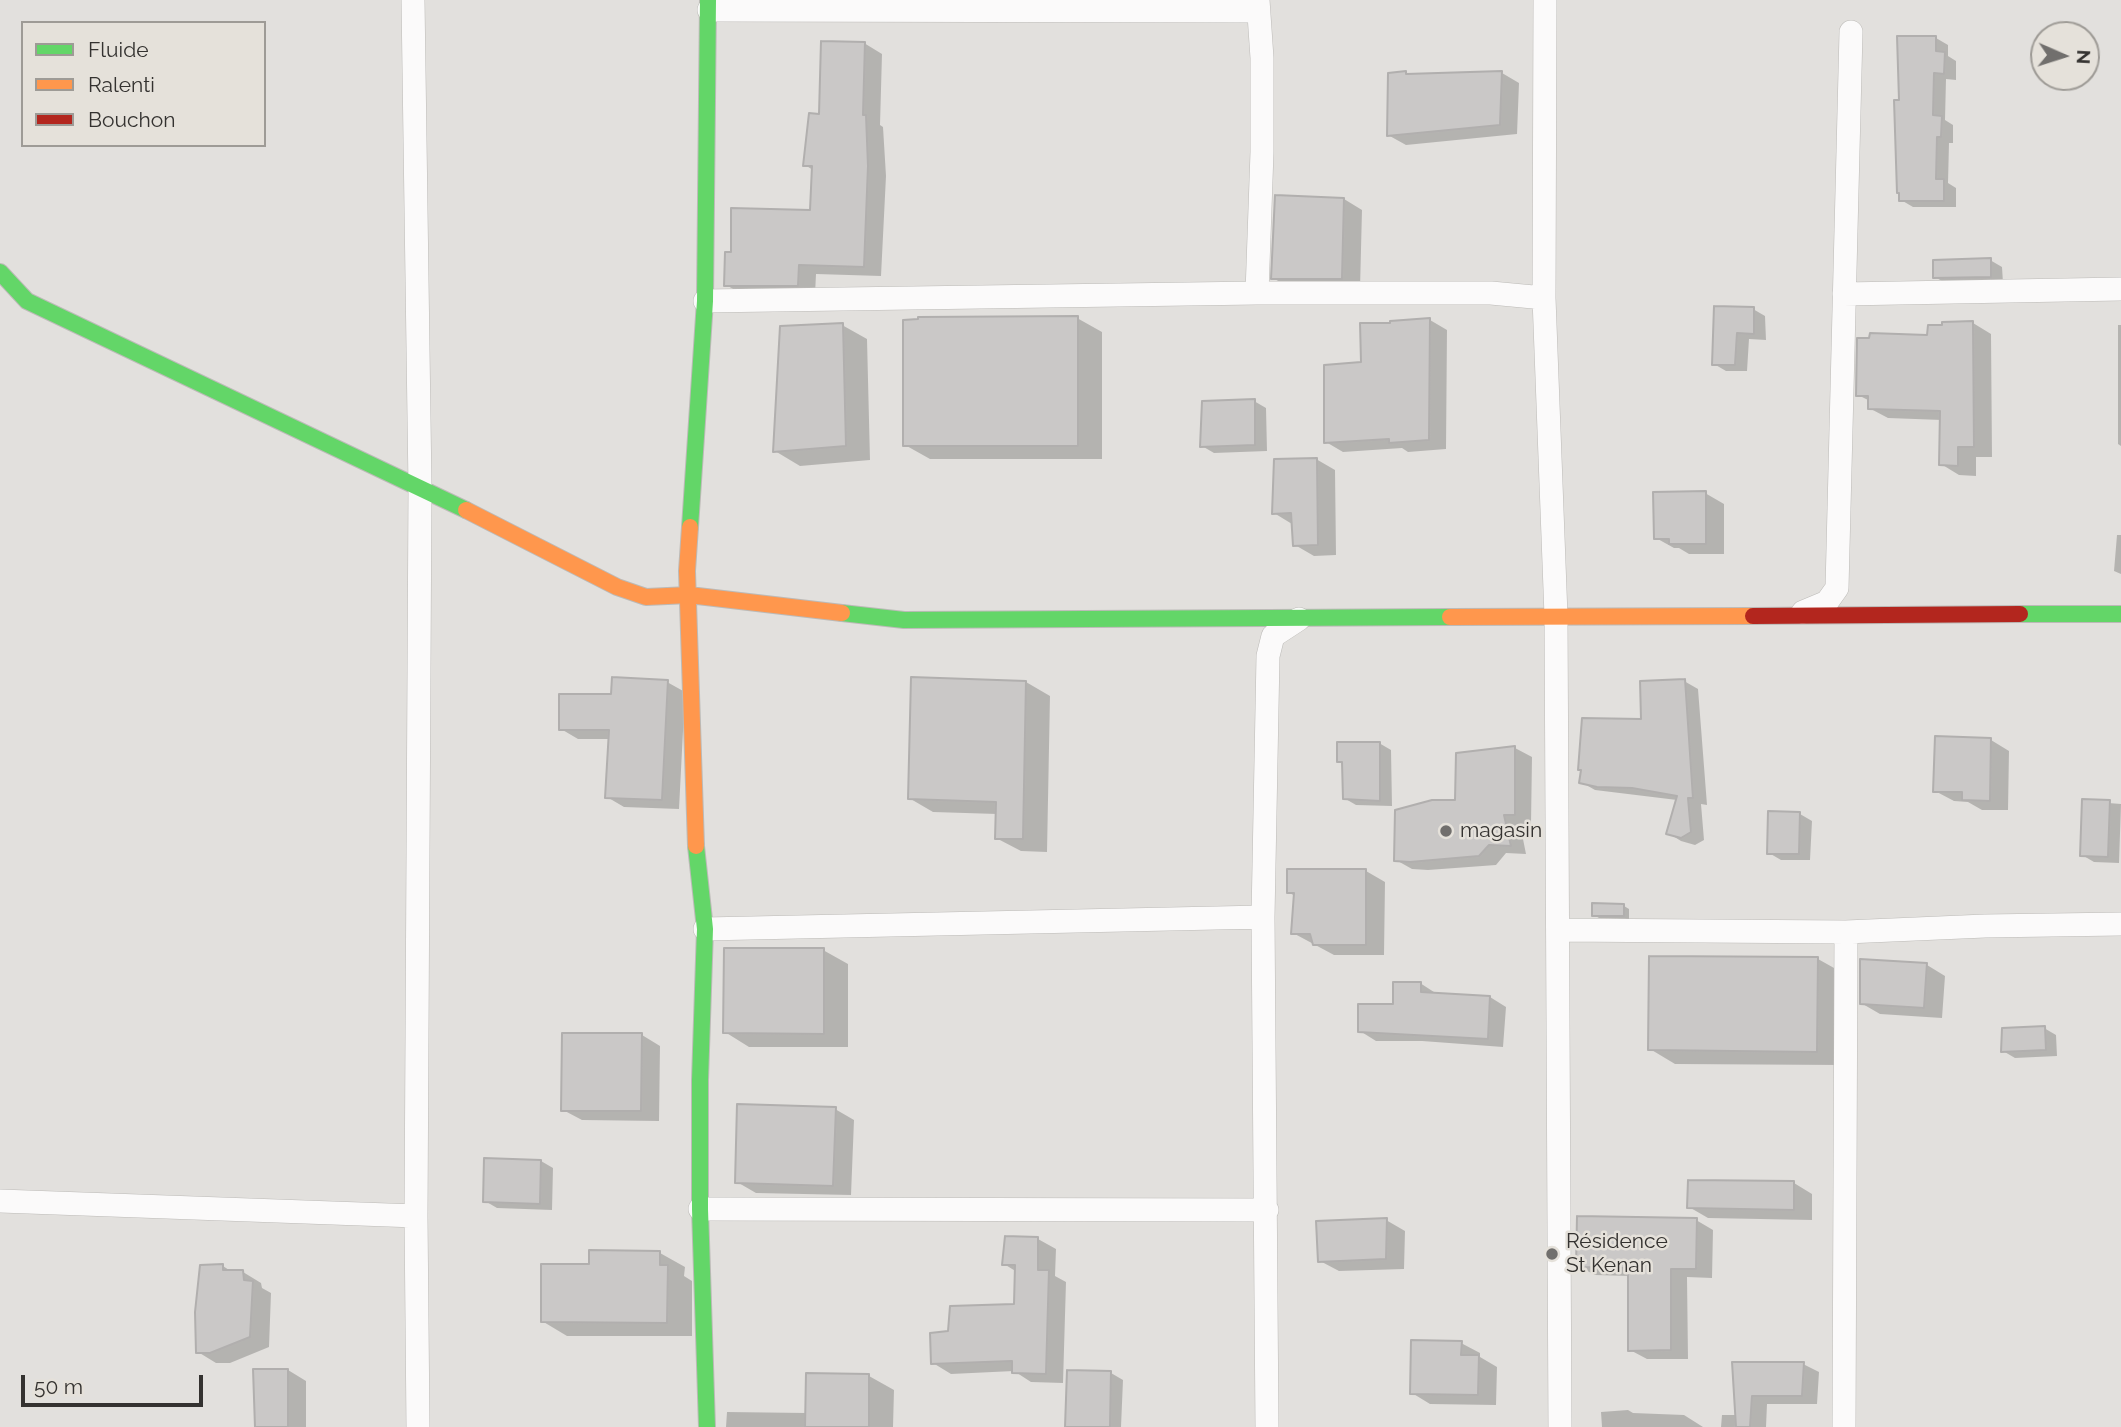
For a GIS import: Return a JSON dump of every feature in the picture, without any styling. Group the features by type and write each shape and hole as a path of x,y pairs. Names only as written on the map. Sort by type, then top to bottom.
{"street":[{"path":"413,0 420,487 416,1216 418,1427"},
{"path":"1545,0 1544,298 1556,616 1560,1427"},
{"path":"707,1427 700,1209 700,1080 705,929 696,850 687,571 705,300 709,5 1258,6 1262,58 1262,152 1257,293"},
{"path":"1794,616 1826,601 1837,588 1851,32"},
{"path":"0,272 27,300 420,487 617,587 646,597 689,595 904,620 2121,614"},
{"path":"1844,294 2121,289"},
{"path":"705,300 1257,293 1491,293 1544,298"},
{"path":"0,301 27,300"},
{"path":"1267,1427 1263,917 1268,656 1273,636 1301,618"},
{"path":"705,929 1263,917"},
{"path":"1558,930 1846,932 2121,924"},
{"path":"1844,1427 1846,932"},
{"path":"0,1201 416,1216"},
{"path":"700,1209 1267,1210"}],"building":[{"path":"1897,36 1936,36 1936,51 1945,52 1944,74 1934,73 1933,115 1942,116 1941,137 1937,137 1936,179 1944,179 1944,201 1899,201 1894,100 1899,100"},
{"path":"821,41 865,42 863,115 866,115 868,166 864,267 799,265 798,286 724,286 725,252 731,252 731,208 810,210 812,166 803,166 809,113 819,114"},
{"path":"1406,71 1406,74 1502,71 1500,125 1387,136 1388,73"},
{"path":"1275,195 1344,198 1342,279 1271,279"},
{"path":"1991,258 1991,277 1933,278 1933,260"},
{"path":"1714,306 1754,307 1754,334 1737,333 1735,365 1712,365"},
{"path":"1078,316 1078,446 903,446 903,320 918,317"},
{"path":"1430,318 1429,440 1389,443 1389,439 1324,443 1324,365 1361,362 1360,323 1390,323"},
{"path":"1973,321 1974,447 1958,447 1958,466 1939,465 1940,411 1868,409 1868,396 1856,396 1857,338 1869,338 1870,333 1927,335 1928,325"},
{"path":"843,323 846,446 773,452 780,326"},
{"path":"1255,399 1255,445 1200,447 1202,401"},
{"path":"1317,458 1318,545 1293,546 1291,513 1272,514 1274,459"},
{"path":"1706,491 1706,544 1669,544 1669,539 1654,539 1653,492"},
{"path":"612,677 668,680 662,800 605,798 609,730 559,730 559,694 611,694"},
{"path":"911,677 1026,681 1023,839 995,839 996,802 908,799"},
{"path":"1685,679 1693,798 1688,798 1691,832 1681,838 1666,834 1677,796 1579,783 1581,770 1578,770 1582,718 1641,719 1640,681"},
{"path":"1935,736 1991,738 1990,801 1962,800 1962,792 1933,792"},
{"path":"1337,742 1380,742 1380,801 1343,799 1342,762 1337,762"},
{"name":"magasin","path":"1515,746 1515,815 1504,815 1511,846 1489,845 1479,856 1394,861 1395,810 1432,800 1455,800 1456,753"},
{"path":"2082,799 2110,800 2108,857 2080,856"},
{"path":"1768,811 1800,812 1799,854 1767,854"},
{"path":"1287,869 1366,869 1366,945 1313,945 1310,934 1291,934 1294,893 1287,893"},
{"path":"1592,903 1624,904 1624,916 1592,916"},
{"path":"724,948 824,948 824,1034 723,1033"},
{"path":"1649,956 1818,957 1817,1052 1648,1050"},
{"path":"1860,959 1927,963 1924,1008 1860,1004"},
{"path":"1393,982 1421,982 1421,992 1490,996 1488,1039 1358,1032 1358,1004 1393,1004"},
{"path":"2045,1026 2046,1050 2001,1052 2002,1028"},
{"path":"562,1033 642,1033 641,1111 561,1111"},
{"path":"737,1104 836,1107 833,1186 735,1183"},
{"path":"484,1158 541,1160 540,1204 483,1202"},
{"path":"1688,1180 1794,1181 1794,1210 1687,1208"},
{"path":"1577,1216 1697,1218 1696,1269 1671,1269 1671,1350 1628,1351 1628,1268 1576,1267"},
{"path":"1387,1218 1386,1259 1318,1262 1316,1221"},
{"path":"1005,1236 1038,1237 1038,1270 1049,1270 1046,1374 1012,1373 1012,1361 931,1364 930,1333 948,1331 950,1306 1014,1304 1015,1265 1002,1265"},
{"path":"589,1250 660,1251 660,1265 668,1265 667,1323 541,1322 541,1264 589,1264"},
{"path":"223,1264 223,1270 243,1270 244,1280 253,1281 250,1337 210,1353 196,1353 195,1312 200,1265"},
{"path":"1411,1340 1462,1341 1461,1355 1479,1355 1478,1395 1410,1394"},
{"path":"1732,1362 1804,1362 1802,1396 1752,1396 1750,1427 1736,1427"},
{"path":"253,1369 288,1369 288,1427 255,1427"},
{"path":"1067,1370 1111,1371 1110,1427 1065,1427"},
{"path":"806,1373 869,1374 869,1427 805,1427"}],"traffic: fast":[{"path":"690,527 705,301 708,0"},
{"path":"0,272 27,301 466,510"},
{"path":"842,613 904,620 1450,617"},
{"path":"2020,614 2121,614"},
{"path":"696,846 705,929 700,1080 700,1209 707,1427"}],"traffic: slow":[{"path":"466,510 617,587 646,597 689,595 842,613"},
{"path":"690,527 687,571 696,846"},
{"path":"1450,617 1753,616"}],"traffic: jam":[{"path":"1753,616 2020,614"}],"place":[{"name":"magasin","path":"1446,831"},
{"name":"Résidence St Kenan","path":"1552,1254"}]}
